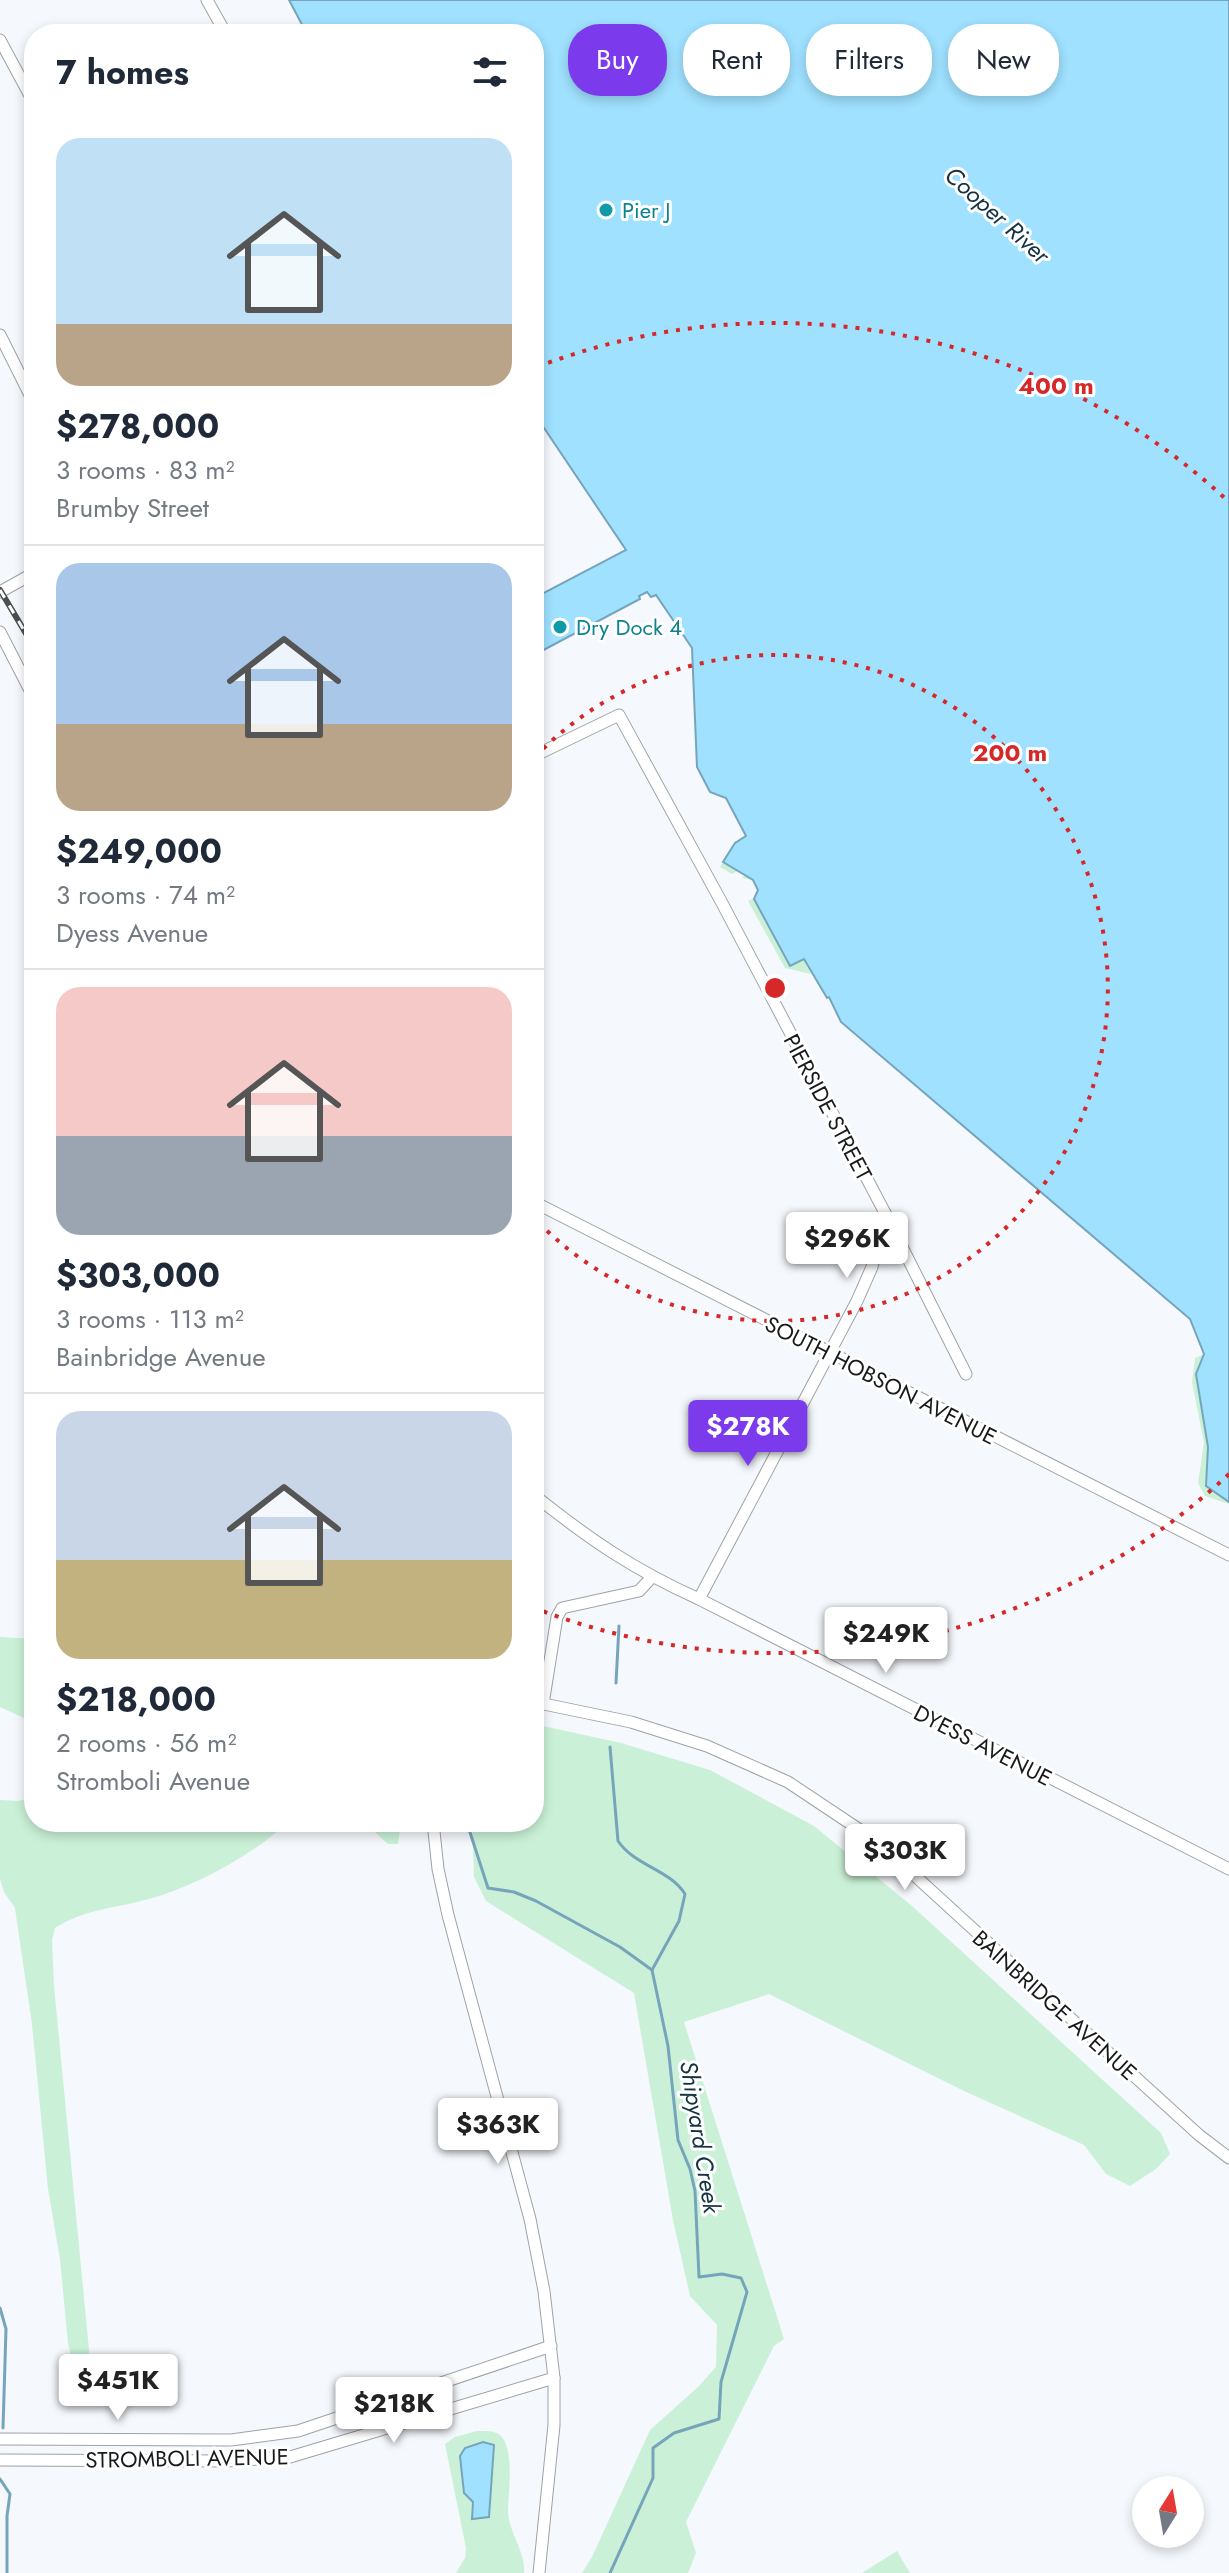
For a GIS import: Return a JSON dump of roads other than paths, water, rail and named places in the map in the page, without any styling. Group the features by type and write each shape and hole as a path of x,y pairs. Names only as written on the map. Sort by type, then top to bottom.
{"street":[{"path":"207,0 220,24"},
{"path":"0,40 24,84"},
{"path":"0,335 24,383"},
{"path":"0,592 24,579"},
{"path":"0,632 24,679"},
{"name":"PIERSIDE STREET","path":"544,751 619,715 722,903 966,1374"},
{"name":"SOUTH HOBSON AVENUE","path":"544,1207 1229,1555"},
{"path":"699,1599 857,1301 872,1267 885,1213"},
{"name":"DYESS AVENUE","path":"544,1503 590,1540 651,1578 699,1599 1229,1869"},
{"path":"544,1676 557,1617 562,1608 639,1591 651,1578"},
{"name":"BAINBRIDGE AVENUE","path":"544,1704 668,1732 788,1782 878,1842 1199,2135 1229,2158"},
{"path":"434,1832 448,1915 538,2254 554,2378 554,2425 539,2573"},
{"name":"STROMBOLI AVENUE","path":"2,2440 231,2440 298,2431 551,2346"},
{"name":"STROMBOLI AVENUE","path":"5,2460 270,2459 311,2452 554,2378"}],"water":[{"name":"Cooper River","path":"289,0 1229,0 1229,1502 1206,1486 1208,1447 1196,1374 1204,1354 1190,1319 841,1022 804,959 790,966 754,899 758,890 753,880 723,862 735,843 746,836 726,798 710,792 697,767 692,648 656,595 651,597 647,592 639,596 640,599 544,650 544,593 626,550 544,428 544,24 302,24"},
{"path":"483,2442 494,2445 489,2517 472,2519 473,2502 464,2493 460,2456 465,2448"}],"waterway":[{"name":"Shipyard Creek","path":"616,1683 619,1626"},
{"name":"Shipyard Creek","path":"610,1747 618,1841 633,1856 670,1879 685,1894 679,1921 652,1970 668,2046 678,2140 695,2191 699,2277 722,2274 741,2278 747,2292 721,2382 719,2419 674,2433 653,2448 653,2478 610,2573"},
{"path":"470,1832 488,1888 514,1892 536,1901 620,1947 652,1970"},
{"path":"0,2308 6,2329 3,2428"},
{"path":"0,2479 10,2494 7,2573"}],"railway":[{"path":"0,590 24,630"}],"place":[{"name":"Pier J","path":"606,210"},
{"name":"Dry Dock 4","path":"560,627"}]}
